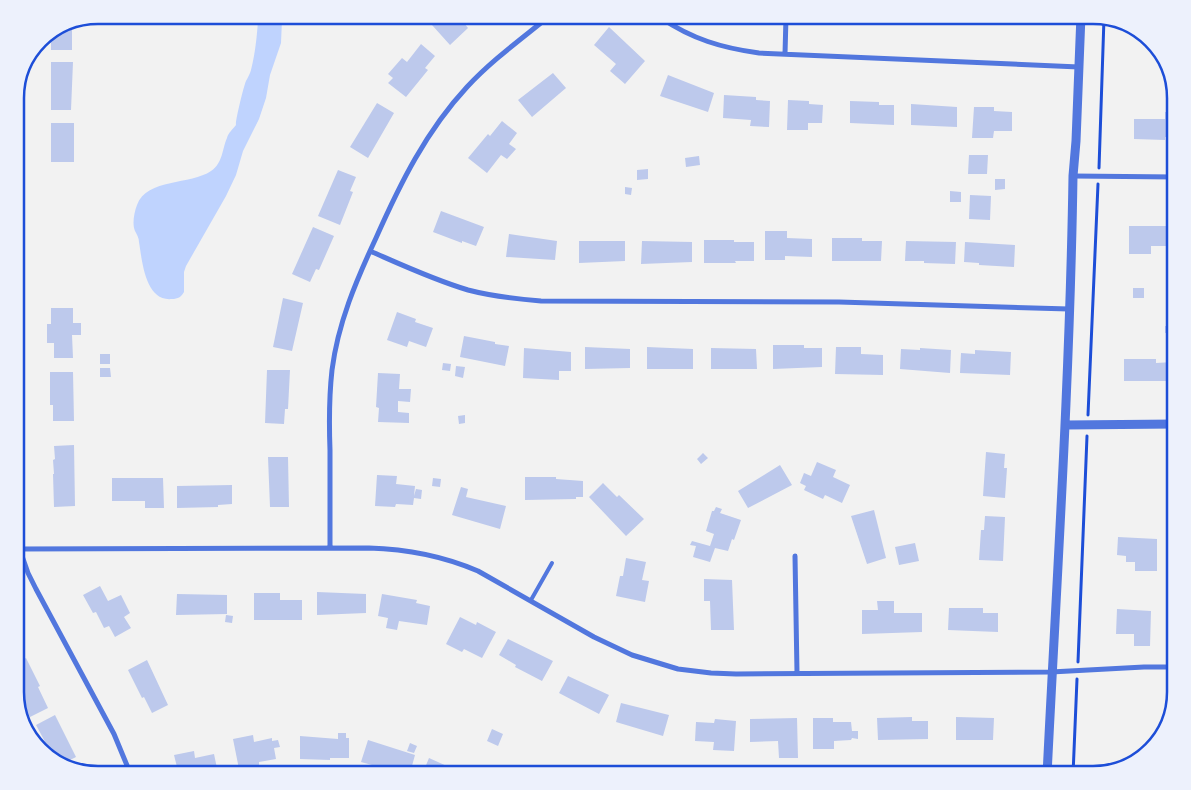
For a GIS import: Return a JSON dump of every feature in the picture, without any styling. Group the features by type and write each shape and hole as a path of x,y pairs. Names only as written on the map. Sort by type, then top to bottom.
{"street":[{"path":"330,548 332,371 338,335 347,305 396,194 415,157 443,116 466,87 497,58 540,24"},
{"path":"670,24 686,34 722,47 759,53 1079,67"},
{"path":"785,54 786,24"},
{"path":"1047,766 1066,425 1073,176 1081,24"},
{"path":"1073,176 1167,177"},
{"path":"370,251 468,290 506,298 584,302 848,302 1069,309"},
{"path":"1066,425 1167,424"},
{"path":"24,549 330,548 388,549 417,552 478,571 616,648 632,655 694,672 796,674 1051,672 1144,666 1167,667"},
{"path":"795,556 796,674"},
{"path":"24,561 36,589 110,727 128,766"}],"lane":[{"path":"531,600 552,562"}],"path":[{"path":"1073,766 1104,24"}],"water":[{"path":"258,24 282,24 281,43 270,75 266,98 259,119 243,151 236,175 186,266 184,272 184,292 176,299 163,298 150,287 146,278 139,239 134,225 137,205 142,196 150,190 202,175 211,171 218,164 229,133 236,125 243,89 251,71"}],"building":[{"path":"465,24 468,28 450,45 432,25"},
{"path":"609,27 645,61 625,84 610,71 616,64 594,45"},
{"path":"72,28 72,50 51,50 51,40"},
{"path":"421,44 435,56 425,68 428,70 406,97 388,83 393,78 388,74 402,58 407,62"},
{"path":"51,62 73,62 71,110 51,110"},
{"path":"553,73 566,88 532,117 518,100"},
{"path":"668,75 714,93 708,112 660,96"},
{"path":"724,95 756,97 756,100 770,101 769,127 750,126 751,120 723,118"},
{"path":"788,100 809,101 809,104 823,105 822,123 808,123 808,130 787,130"},
{"path":"850,101 879,102 879,105 894,105 894,125 850,123"},
{"path":"377,103 394,113 368,158 350,147"},
{"path":"911,104 957,107 957,127 911,125"},
{"path":"974,107 994,107 994,111 1012,112 1012,131 994,131 993,138 972,138"},
{"path":"1165,112 1167,112 1167,137 1165,137 1165,140 1134,139 1134,119 1165,119"},
{"path":"502,121 517,133 509,144 516,149 507,159 501,155 487,173 468,158 488,134 490,136"},
{"path":"51,123 74,123 74,162 51,162"},
{"path":"969,155 988,155 987,174 968,174"},
{"path":"699,156 700,165 686,167 685,158"},
{"path":"648,169 648,179 637,180 637,170"},
{"path":"338,170 356,177 350,191 353,192 340,225 318,216"},
{"path":"995,179 1005,179 1005,189 995,190"},
{"path":"625,187 632,188 631,195 625,194"},
{"path":"950,191 961,192 961,202 950,202"},
{"path":"970,195 991,196 990,220 969,219"},
{"path":"441,211 484,227 476,246 433,232"},
{"path":"1129,226 1167,226 1167,246 1151,246 1151,254 1129,254"},
{"path":"313,227 334,236 319,270 316,269 310,282 292,274"},
{"path":"765,231 787,231 787,238 812,239 812,257 785,256 785,260 765,260"},
{"path":"509,234 557,241 555,260 506,257"},
{"path":"832,238 862,238 862,241 882,241 881,261 832,261"},
{"path":"704,240 754,242 754,261 704,263"},
{"path":"579,241 625,241 625,261 579,263"},
{"path":"642,241 692,242 692,262 641,264"},
{"path":"906,241 956,242 955,264 905,261"},
{"path":"965,242 1015,245 1014,267 964,262"},
{"path":"1133,288 1144,288 1144,298 1133,298"},
{"path":"283,298 303,303 292,351 273,347"},
{"path":"51,308 73,308 73,323 81,323 81,335 72,335 73,358 54,358 54,343 47,343 47,324 51,324"},
{"path":"397,312 416,319 415,322 433,328 426,347 409,341 407,347 387,340"},
{"path":"464,336 509,346 505,366 460,357"},
{"path":"773,345 804,345 804,348 822,348 822,367 773,369"},
{"path":"585,347 630,349 630,368 585,369"},
{"path":"647,347 693,349 693,369 647,369"},
{"path":"836,347 861,347 861,354 883,355 883,375 835,374"},
{"path":"524,348 571,352 571,371 559,371 559,380 523,378"},
{"path":"711,348 756,349 757,369 711,369"},
{"path":"920,348 951,350 950,373 900,369 901,349 920,350"},
{"path":"975,350 1011,352 1010,375 960,373 961,353 975,354"},
{"path":"100,354 110,354 110,364 100,364"},
{"path":"1124,359 1156,359 1156,363 1167,362 1167,381 1124,381"},
{"path":"443,363 451,364 450,371 442,370"},
{"path":"456,366 465,367 463,378 455,376"},
{"path":"100,368 110,368 111,377 100,377"},
{"path":"267,370 290,370 288,409 285,409 284,424 265,423"},
{"path":"50,372 73,372 74,421 53,421 53,405 50,405"},
{"path":"378,373 400,374 399,389 411,389 410,402 398,401 398,412 409,413 409,423 378,422 379,408 376,407"},
{"path":"465,415 465,423 459,424 458,416"},
{"path":"74,445 75,506 54,507 54,446"},
{"path":"986,452 1005,454 1004,468 1007,468 1005,498 983,496"},
{"path":"703,453 708,458 701,464 697,459"},
{"path":"268,457 288,457 289,507 270,507"},
{"path":"817,462 836,470 833,477 850,485 842,503 825,495 823,499 804,490 806,486 800,483 804,473 811,476"},
{"path":"780,465 792,485 748,508 738,491"},
{"path":"377,475 397,476 396,484 415,486 414,496 416,489 422,490 421,499 414,498 413,505 396,504 395,507 375,506"},
{"path":"525,477 556,477 556,479 583,481 583,497 576,497 576,499 525,500"},
{"path":"112,478 163,478 164,508 145,508 145,501 112,501"},
{"path":"433,478 441,479 440,487 432,486"},
{"path":"603,483 617,497 619,495 644,519 626,536 589,497"},
{"path":"232,485 232,504 218,505 218,507 177,508 177,486"},
{"path":"461,487 468,489 466,497 506,506 500,529 452,515"},
{"path":"716,507 722,509 720,513 741,520 728,551 715,548 710,562 693,557 696,546 690,545 692,541 710,546 714,534 706,531 712,511"},
{"path":"874,510 886,558 867,564 851,516"},
{"path":"985,516 1005,517 1003,561 979,560 981,530 984,530"},
{"path":"1118,537 1157,539 1157,571 1135,571 1135,562 1126,562 1126,556 1117,555"},
{"path":"915,543 919,561 899,565 895,547"},
{"path":"626,558 646,562 642,580 649,581 645,602 616,596 620,576 623,576"},
{"path":"704,579 732,580 734,630 711,630 710,601 704,601"},
{"path":"100,586 108,601 121,595 130,613 124,617 131,628 115,637 109,626 104,628 96,612 93,613 83,595"},
{"path":"317,592 366,594 366,613 317,615"},
{"path":"254,593 280,593 280,600 302,600 302,620 254,620"},
{"path":"177,594 227,595 227,614 176,615"},
{"path":"382,594 417,600 416,603 430,606 427,625 399,621 397,630 386,628 388,618 378,616"},
{"path":"877,601 894,601 894,613 922,613 922,632 862,634 862,610 878,610"},
{"path":"949,608 983,608 983,613 998,613 998,632 948,630"},
{"path":"1117,609 1151,611 1150,646 1134,646 1134,634 1116,634"},
{"path":"226,615 233,616 232,623 225,622"},
{"path":"460,617 476,625 477,622 496,632 482,658 464,649 462,652 446,644"},
{"path":"508,639 553,661 542,681 515,667 516,665 499,655"},
{"path":"26,658 40,686 38,687 48,708 30,717 26,709 24,697 24,659"},
{"path":"147,660 168,705 152,713 128,670"},
{"path":"568,676 609,695 599,714 559,693"},
{"path":"621,703 669,715 663,736 616,722"},
{"path":"55,715 76,757 69,760 65,759 48,747 36,725"},
{"path":"912,717 912,721 928,721 928,739 878,740 877,718"},
{"path":"956,717 994,718 993,740 956,740"},
{"path":"797,718 798,758 779,758 778,741 750,742 750,719"},
{"path":"813,718 833,718 833,722 851,722 852,731 858,731 858,739 834,741 834,749 813,749"},
{"path":"715,719 736,721 734,751 713,750 714,742 695,741 696,722 714,723"},
{"path":"492,729 503,734 498,746 487,741"},
{"path":"338,733 346,733 346,738 349,738 349,758 330,758 330,760 300,759 300,736 338,739"},
{"path":"253,735 254,742 272,738 272,741 278,740 280,747 274,748 276,759 259,762 259,765 254,766 238,766 233,739"},
{"path":"368,740 415,755 412,766 376,766 361,762"},
{"path":"410,743 417,746 414,753 407,751"},
{"path":"194,751 195,758 214,754 217,766 177,766 174,755"},
{"path":"429,758 447,766 426,766"}]}
